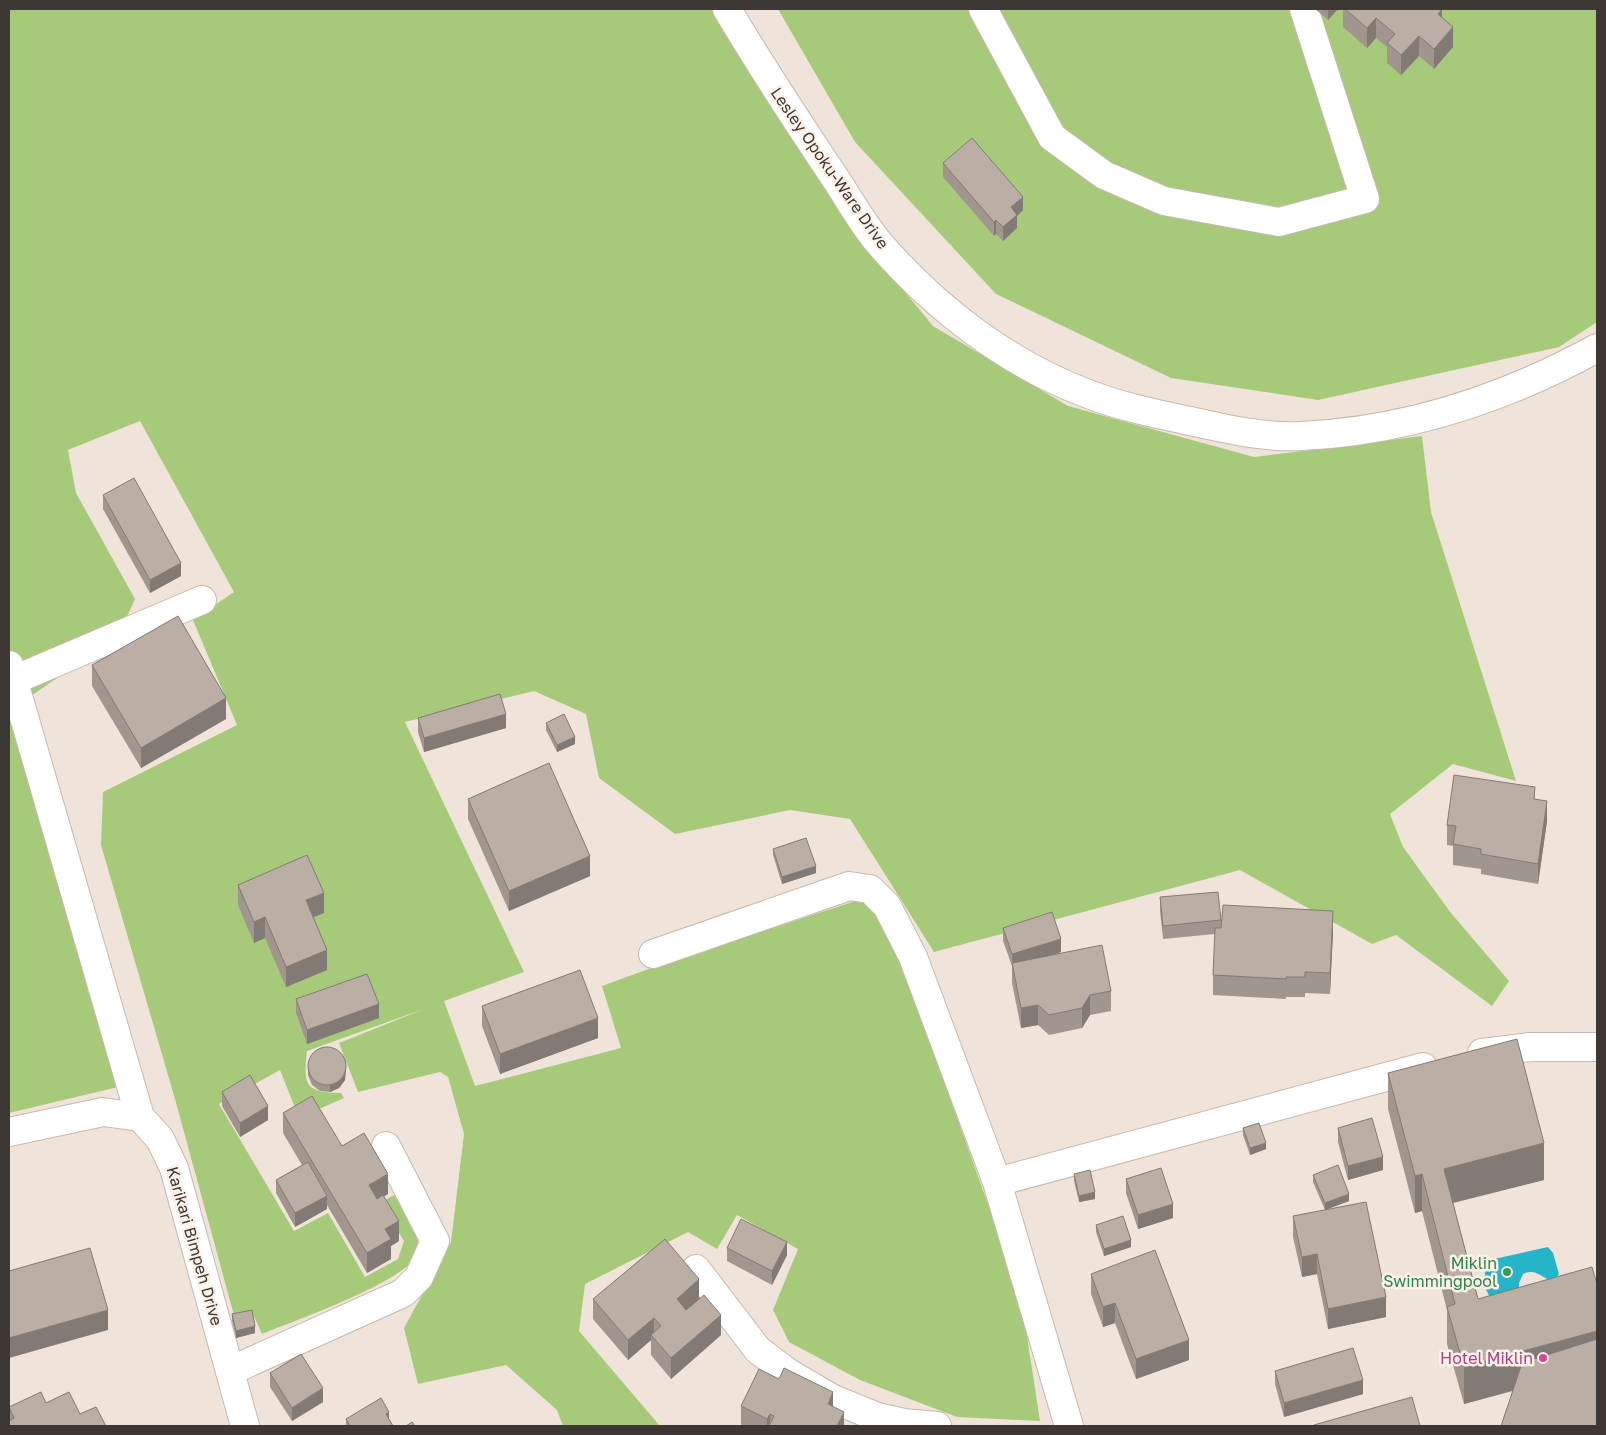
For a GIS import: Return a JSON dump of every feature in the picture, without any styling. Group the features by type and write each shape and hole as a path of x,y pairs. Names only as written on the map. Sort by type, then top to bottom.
{"street":[{"name":"Lesley Opoku-Ware Drive","path":"727,9 760,66 878,242 925,291 978,334 1029,368 1092,396 1243,433 1300,436 1386,427 1472,405 1551,374 1597,348"},
{"path":"983,9 1052,137 1104,176 1164,201 1279,222 1365,199 1304,9"},
{"path":"9,1132 103,1112 140,1117 11,673 202,600"},
{"path":"653,954 849,886 870,889 887,906 913,957 997,1182 1068,1426"},
{"path":"997,1182 1453,1059 1530,1047 1597,1047"},
{"name":"Karikari Bimpeh Drive","path":"140,1117 160,1140 174,1168 245,1426"},
{"path":"230,1371 403,1293 419,1277 435,1241 386,1146"},
{"path":"696,1269 758,1350 787,1372 832,1399 877,1417 904,1423 938,1426"}],"green space":[{"path":"9,9 718,9 839,212 933,326 1068,406 1254,457 1422,436 1431,512 1516,781 1453,764 1390,814 1403,847 1451,913 1509,981 1492,1006 1396,935 1372,944 1240,870 934,952 850,819 790,810 675,834 599,778 586,714 534,691 405,722 524,972 444,1001 475,1086 621,1048 602,986 676,959 868,897 907,977 1021,1297 1040,1421 957,1417 860,1380 789,1342 773,1310 798,1249 737,1215 717,1249 688,1232 585,1284 579,1331 660,1426 563,1426 557,1410 506,1365 418,1384 404,1328 451,1242 464,1134 448,1077 440,1072 358,1092 339,1043 424,1009 307,1051 306,1072 309,1085 313,1089 320,1091 341,1093 344,1098 299,1118 280,1070 219,1104 294,1231 328,1213 365,1277 398,1259 404,1241 380,1203 394,1195 412,1223 418,1239 417,1254 409,1265 372,1288 347,1300 262,1334 253,1314 235,1319 175,1099 101,845 103,792 237,725 193,620 234,592 140,421 68,450 76,493 135,599 118,636 12,709 118,1087 9,1113"},
{"path":"778,9 1597,9 1597,322 1559,347 1318,400 1171,378 996,294 855,142"}],"water":[{"name":"Miklin Swimmingpool","path":"1548,1247 1553,1253 1559,1274 1553,1281 1528,1272 1523,1274 1519,1283 1519,1291 1490,1297 1485,1288 1485,1261"}],"building":[{"path":"1345,9 1442,9 1438,14 1453,27 1434,49 1419,36 1401,55 1387,43 1395,34 1376,18 1367,28"},
{"path":"972,138 1023,197 1011,207 1017,215 1003,227 996,220 994,222 943,163"},
{"path":"134,478 181,563 150,580 103,495"},
{"path":"178,616 226,698 141,748 92,665"},
{"path":"500,694 506,714 424,738 418,718"},
{"path":"564,714 575,737 557,745 546,723"},
{"path":"549,763 590,856 509,891 468,799"},
{"path":"1454,775 1535,787 1534,799 1547,801 1538,864 1481,854 1481,849 1453,844 1456,826 1447,825"},
{"path":"806,838 816,866 782,877 773,849"},
{"path":"307,855 324,893 306,900 327,950 286,967 265,917 254,922 238,885"},
{"path":"1218,892 1221,920 1163,926 1160,897"},
{"path":"1223,905 1333,911 1330,973 1305,972 1305,977 1286,977 1286,979 1213,975 1215,928 1221,928"},
{"path":"1052,912 1061,939 1012,954 1003,928"},
{"path":"1102,945 1111,991 1090,995 1082,1008 1049,1015 1038,1005 1021,1008 1012,963"},
{"path":"580,970 598,1018 500,1054 482,1006"},
{"path":"367,974 379,1004 307,1030 296,999"},
{"path":"1517,1039 1544,1143 1444,1169 1478,1299 1592,1267 1597,1284 1597,1331 1464,1367 1447,1307 1455,1304 1422,1174 1415,1176 1388,1073"},
{"path":"327,1047 340,1053 346,1066 340,1079 327,1085 314,1079 308,1066 314,1053"},
{"path":"250,1075 268,1106 240,1123 222,1092"},
{"path":"312,1096 342,1146 364,1133 388,1174 369,1185 377,1199 383,1195 399,1221 385,1229 391,1239 367,1253 283,1113"},
{"path":"1372,1118 1383,1157 1348,1166 1338,1128"},
{"path":"1259,1123 1266,1143 1250,1148 1243,1128"},
{"path":"308,1162 327,1196 295,1213 276,1180"},
{"path":"1338,1165 1349,1194 1325,1203 1313,1175"},
{"path":"1161,1168 1173,1204 1138,1215 1126,1179"},
{"path":"1090,1170 1095,1192 1079,1196 1074,1174"},
{"path":"1366,1202 1386,1297 1328,1309 1317,1254 1302,1257 1293,1216"},
{"path":"1123,1216 1131,1240 1104,1249 1096,1225"},
{"path":"741,1219 787,1242 772,1271 727,1248"},
{"path":"665,1239 699,1279 677,1299 686,1310 704,1295 721,1315 671,1358 651,1335 661,1326 654,1318 628,1340 593,1299"},
{"path":"90,1248 108,1310 9,1338 9,1271"},
{"path":"1155,1250 1189,1340 1136,1359 1115,1303 1103,1307 1091,1274"},
{"path":"252,1310 255,1326 236,1331 232,1314"},
{"path":"1597,1339 1597,1426 1501,1426 1522,1363"},
{"path":"1353,1348 1363,1380 1284,1403 1275,1371"},
{"path":"301,1354 323,1388 292,1408 270,1373"},
{"path":"784,1368 833,1392 828,1404 844,1412 837,1426 769,1426 774,1416 770,1414 767,1419 741,1406 759,1369 779,1379"},
{"path":"41,1392 46,1403 69,1392 80,1414 96,1407 106,1426 9,1426 9,1421 14,1418 9,1407"},
{"path":"1412,1397 1420,1426 1314,1426 1314,1425"},
{"path":"381,1398 389,1412 386,1414 393,1426 350,1426 346,1419"},
{"path":"412,1422 415,1426 406,1426"}],"place":[{"name":"Miklin Swimmingpool","path":"1507,1272"},
{"name":"Hotel Miklin","path":"1543,1358"}]}
